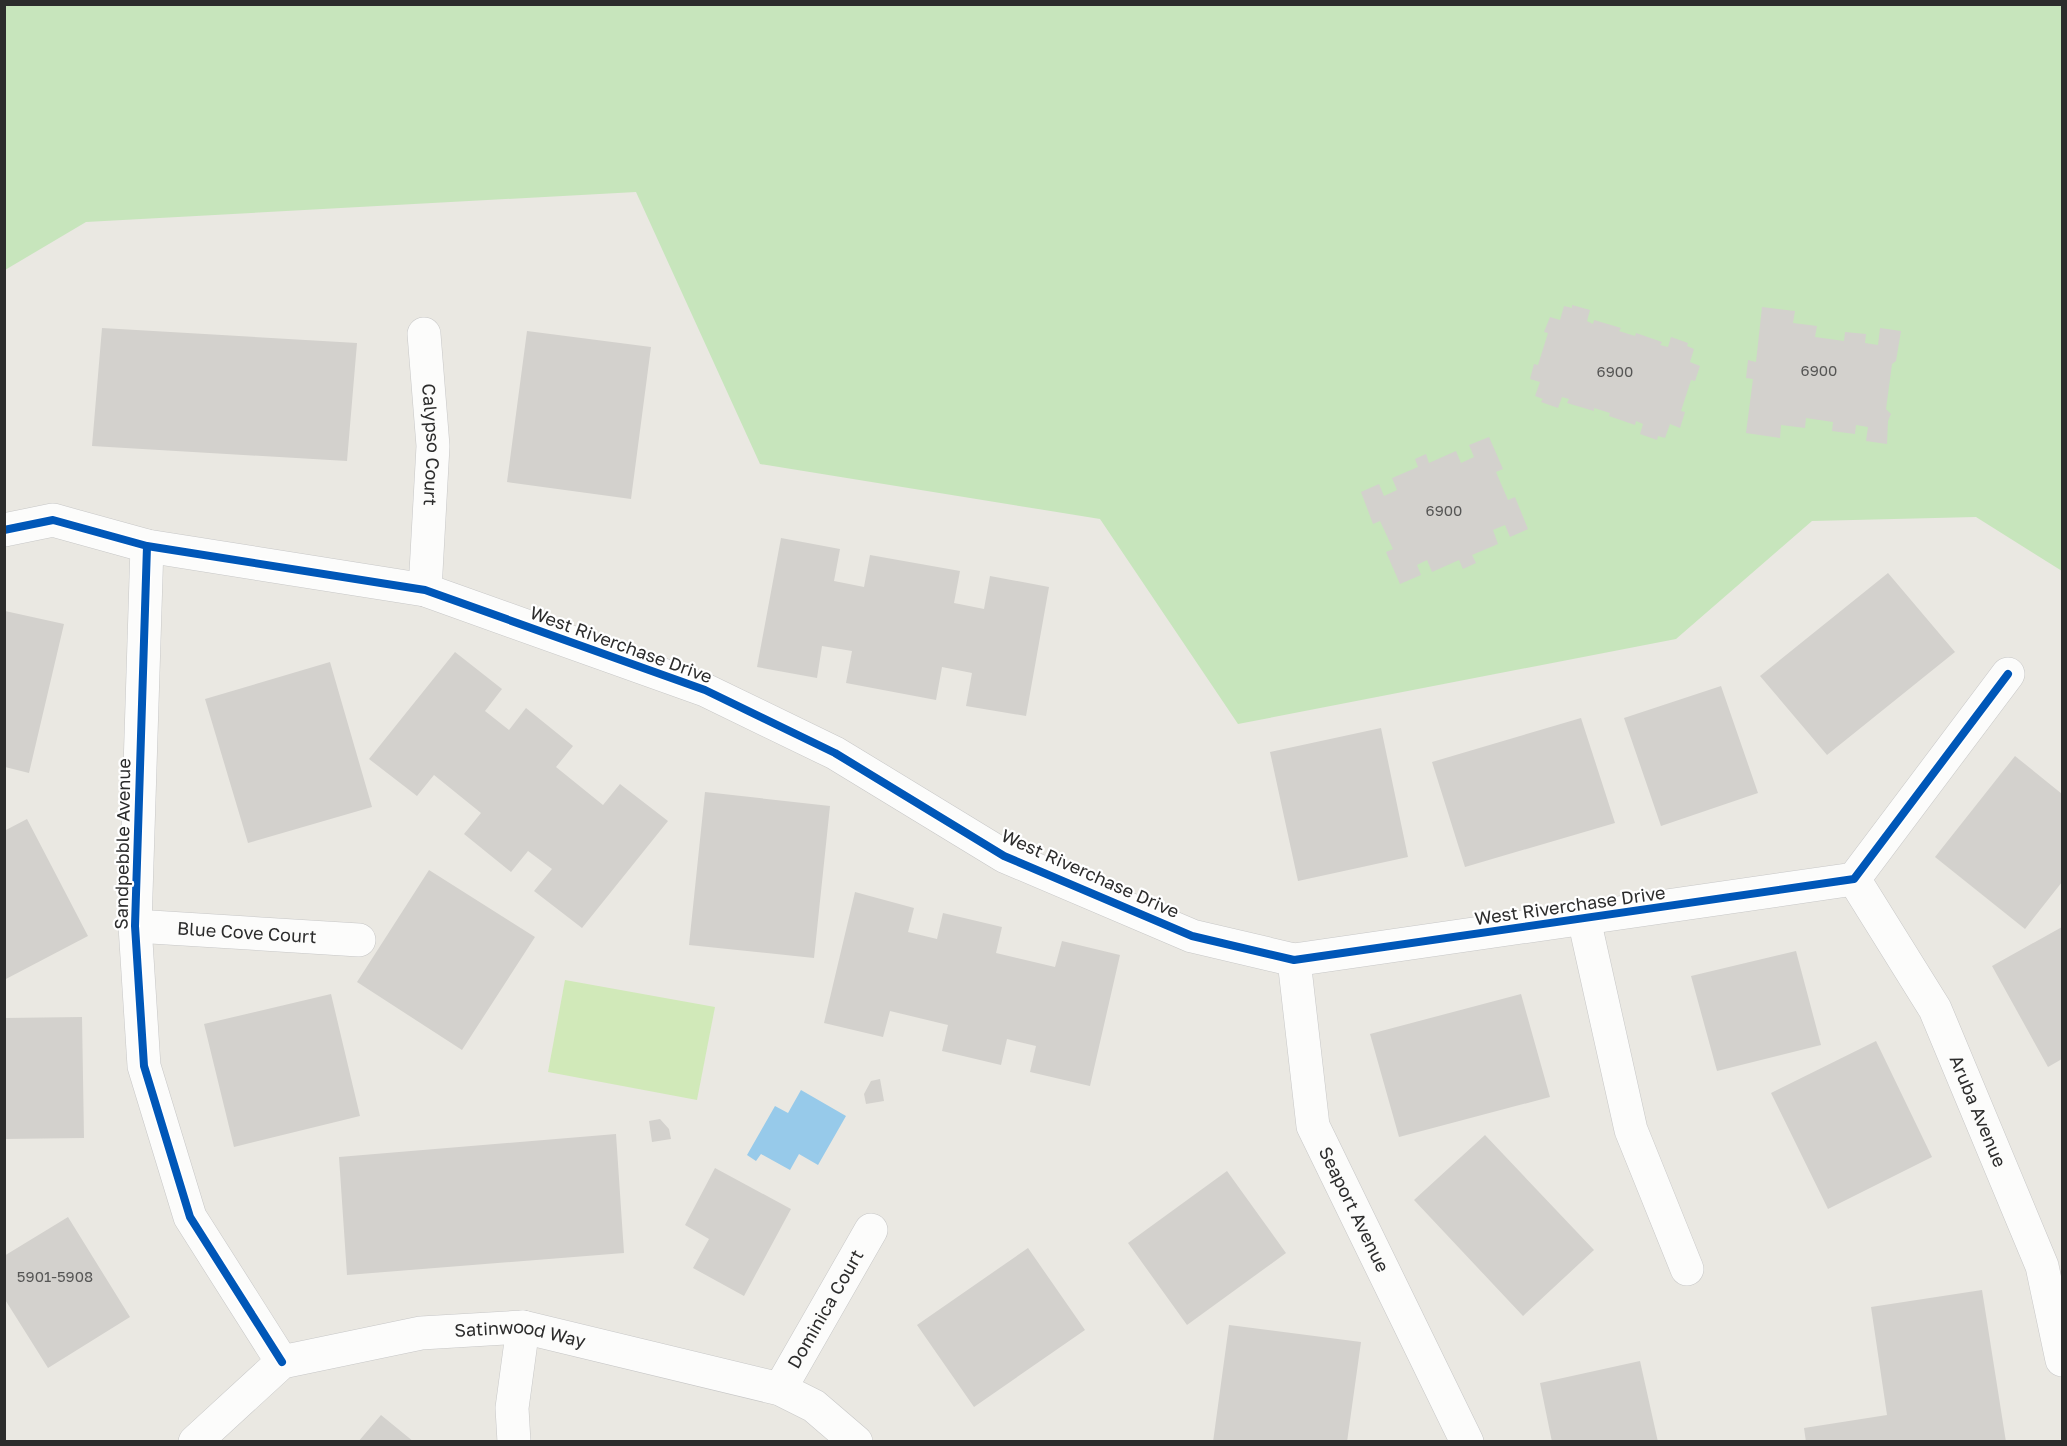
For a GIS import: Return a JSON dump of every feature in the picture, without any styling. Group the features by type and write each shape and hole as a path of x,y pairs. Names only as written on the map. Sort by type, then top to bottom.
{"street":[{"name":"Calypso Court","path":"424,334 433,446 425,590"},
{"name":"West Riverchase Drive","path":"4,530 53,520 147,546 425,590 705,690 835,753 1004,856 1192,936 1294,960 1854,879"},
{"name":"Sandpebble Avenue","path":"147,546 135,926 144,1066 190,1217 282,1362"},
{"path":"1854,879 2008,674"},
{"name":"Aruba Avenue","path":"1854,879 1935,1009 2042,1266 2062,1360"},
{"path":"1584,919 1630,1130 1687,1269"},
{"name":"Blue Cove Court","path":"135,926 359,940"},
{"name":"Seaport Avenue","path":"1294,960 1313,1126 1467,1442"},
{"name":"Dominica Court","path":"780,1389 871,1230"},
{"path":"514,1442 512,1408 524,1327"},
{"name":"Satinwood Way","path":"282,1362 421,1333 524,1327 780,1389 814,1406 856,1442"},
{"path":"195,1442 282,1362"}],"green space":[{"path":"5,5 2062,5 2062,571 1976,517 1812,521 1676,639 1238,724 1100,519 760,464 636,192 86,222 5,270"},
{"path":"565,980 715,1007 697,1100 548,1072"}],"water":[{"path":"801,1090 846,1116 818,1165 799,1154 790,1170 761,1154 756,1161 747,1155 775,1106 788,1113"}],"building":[{"path":"1572,305 1590,310 1587,321 1593,324 1594,320 1621,328 1619,331 1635,336 1636,333 1662,342 1660,345 1668,347 1671,337 1688,343 1687,346 1694,349 1690,362 1700,366 1695,381 1691,380 1681,411 1685,412 1680,428 1670,424 1665,438 1658,436 1657,440 1640,434 1643,424 1636,421 1635,425 1609,416 1610,413 1567,403 1569,399 1562,397 1558,408 1541,402 1543,399 1535,396 1540,382 1530,379 1534,364 1538,365 1548,333 1544,332 1550,317 1560,320 1564,306 1572,308"},
{"path":"1762,307 1795,311 1793,323 1817,326 1815,337 1844,341 1845,332 1866,334 1865,343 1878,345 1880,328 1901,331 1896,361 1892,364 1886,409 1891,414 1888,421 1887,444 1866,441 1868,427 1856,425 1855,434 1832,431 1833,422 1806,418 1805,428 1781,425 1780,438 1746,433 1753,379 1746,378 1748,360 1756,362"},
{"path":"102,328 357,343 347,461 92,446"},
{"path":"527,331 651,347 631,499 507,482"},
{"path":"1489,437 1503,469 1496,472 1508,500 1515,497 1528,529 1510,537 1505,525 1493,530 1498,544 1472,555 1476,563 1463,569 1459,560 1432,572 1427,560 1417,565 1421,575 1400,584 1386,552 1393,549 1380,521 1373,524 1361,492 1379,484 1384,496 1397,490 1392,478 1418,467 1415,459 1426,454 1429,463 1456,451 1461,463 1474,457 1469,445"},
{"path":"781,538 840,549 834,581 864,587 870,555 960,571 954,603 984,609 990,576 1049,587 1026,716 966,706 972,673 942,667 936,700 846,683 852,651 822,646 817,678 757,667"},
{"path":"1888,573 1955,652 1827,755 1760,676"},
{"path":"5,611 64,624 29,773 5,767"},
{"path":"455,652 502,689 485,711 509,730 526,708 573,746 556,767 603,805 620,784 668,821 582,928 534,891 552,869 528,851 511,872 464,834 481,813 434,775 417,796 369,759"},
{"path":"330,662 372,807 248,843 205,699"},
{"path":"1721,686 1758,793 1661,826 1624,718"},
{"path":"1581,718 1615,823 1465,867 1432,762"},
{"path":"1381,728 1408,857 1298,881 1270,752"},
{"path":"2015,756 2062,794 2062,882 2025,929 1935,857"},
{"path":"705,792 830,806 814,958 689,945"},
{"path":"27,819 88,936 4,980 4,831"},
{"path":"429,870 535,937 462,1050 357,982"},
{"path":"855,892 914,908 908,932 937,939 943,913 1002,927 996,953 1055,967 1062,941 1120,955 1090,1086 1030,1072 1036,1046 1007,1039 1001,1065 942,1051 948,1025 890,1011 883,1037 824,1023"},
{"path":"2062,927 2062,1059 2048,1067 1992,966"},
{"path":"1796,951 1821,1045 1717,1071 1691,976"},
{"path":"331,994 360,1116 234,1147 204,1024"},
{"path":"1521,994 1550,1097 1399,1137 1370,1034"},
{"path":"82,1017 84,1138 4,1139 4,1018"},
{"path":"1876,1041 1932,1157 1828,1209 1771,1093"},
{"path":"880,1079 884,1101 866,1104 864,1094 871,1081"},
{"path":"660,1119 669,1129 671,1139 652,1142 649,1121"},
{"path":"616,1134 624,1253 347,1275 339,1157"},
{"path":"1485,1135 1594,1250 1523,1316 1414,1200"},
{"path":"715,1168 791,1209 744,1296 693,1268 709,1239 685,1225"},
{"path":"1227,1171 1286,1253 1187,1325 1128,1243"},
{"path":"68,1217 130,1317 48,1368 4,1298 4,1256"},
{"path":"1028,1248 1085,1330 974,1407 917,1325"},
{"path":"1982,1290 2006,1442 1806,1442 1804,1428 1887,1415 1871,1307"},
{"path":"1229,1325 1361,1342 1347,1442 1213,1442"},
{"path":"1640,1361 1658,1442 1552,1442 1540,1383"},
{"path":"381,1415 414,1442 358,1442"}],"cycle path":[{"path":"4,530 53,520 147,546 425,590 705,690 835,753 1004,856 1192,936 1294,960 1854,879 2008,674"},
{"path":"147,546 135,926 144,1066 190,1217 282,1362"}]}
